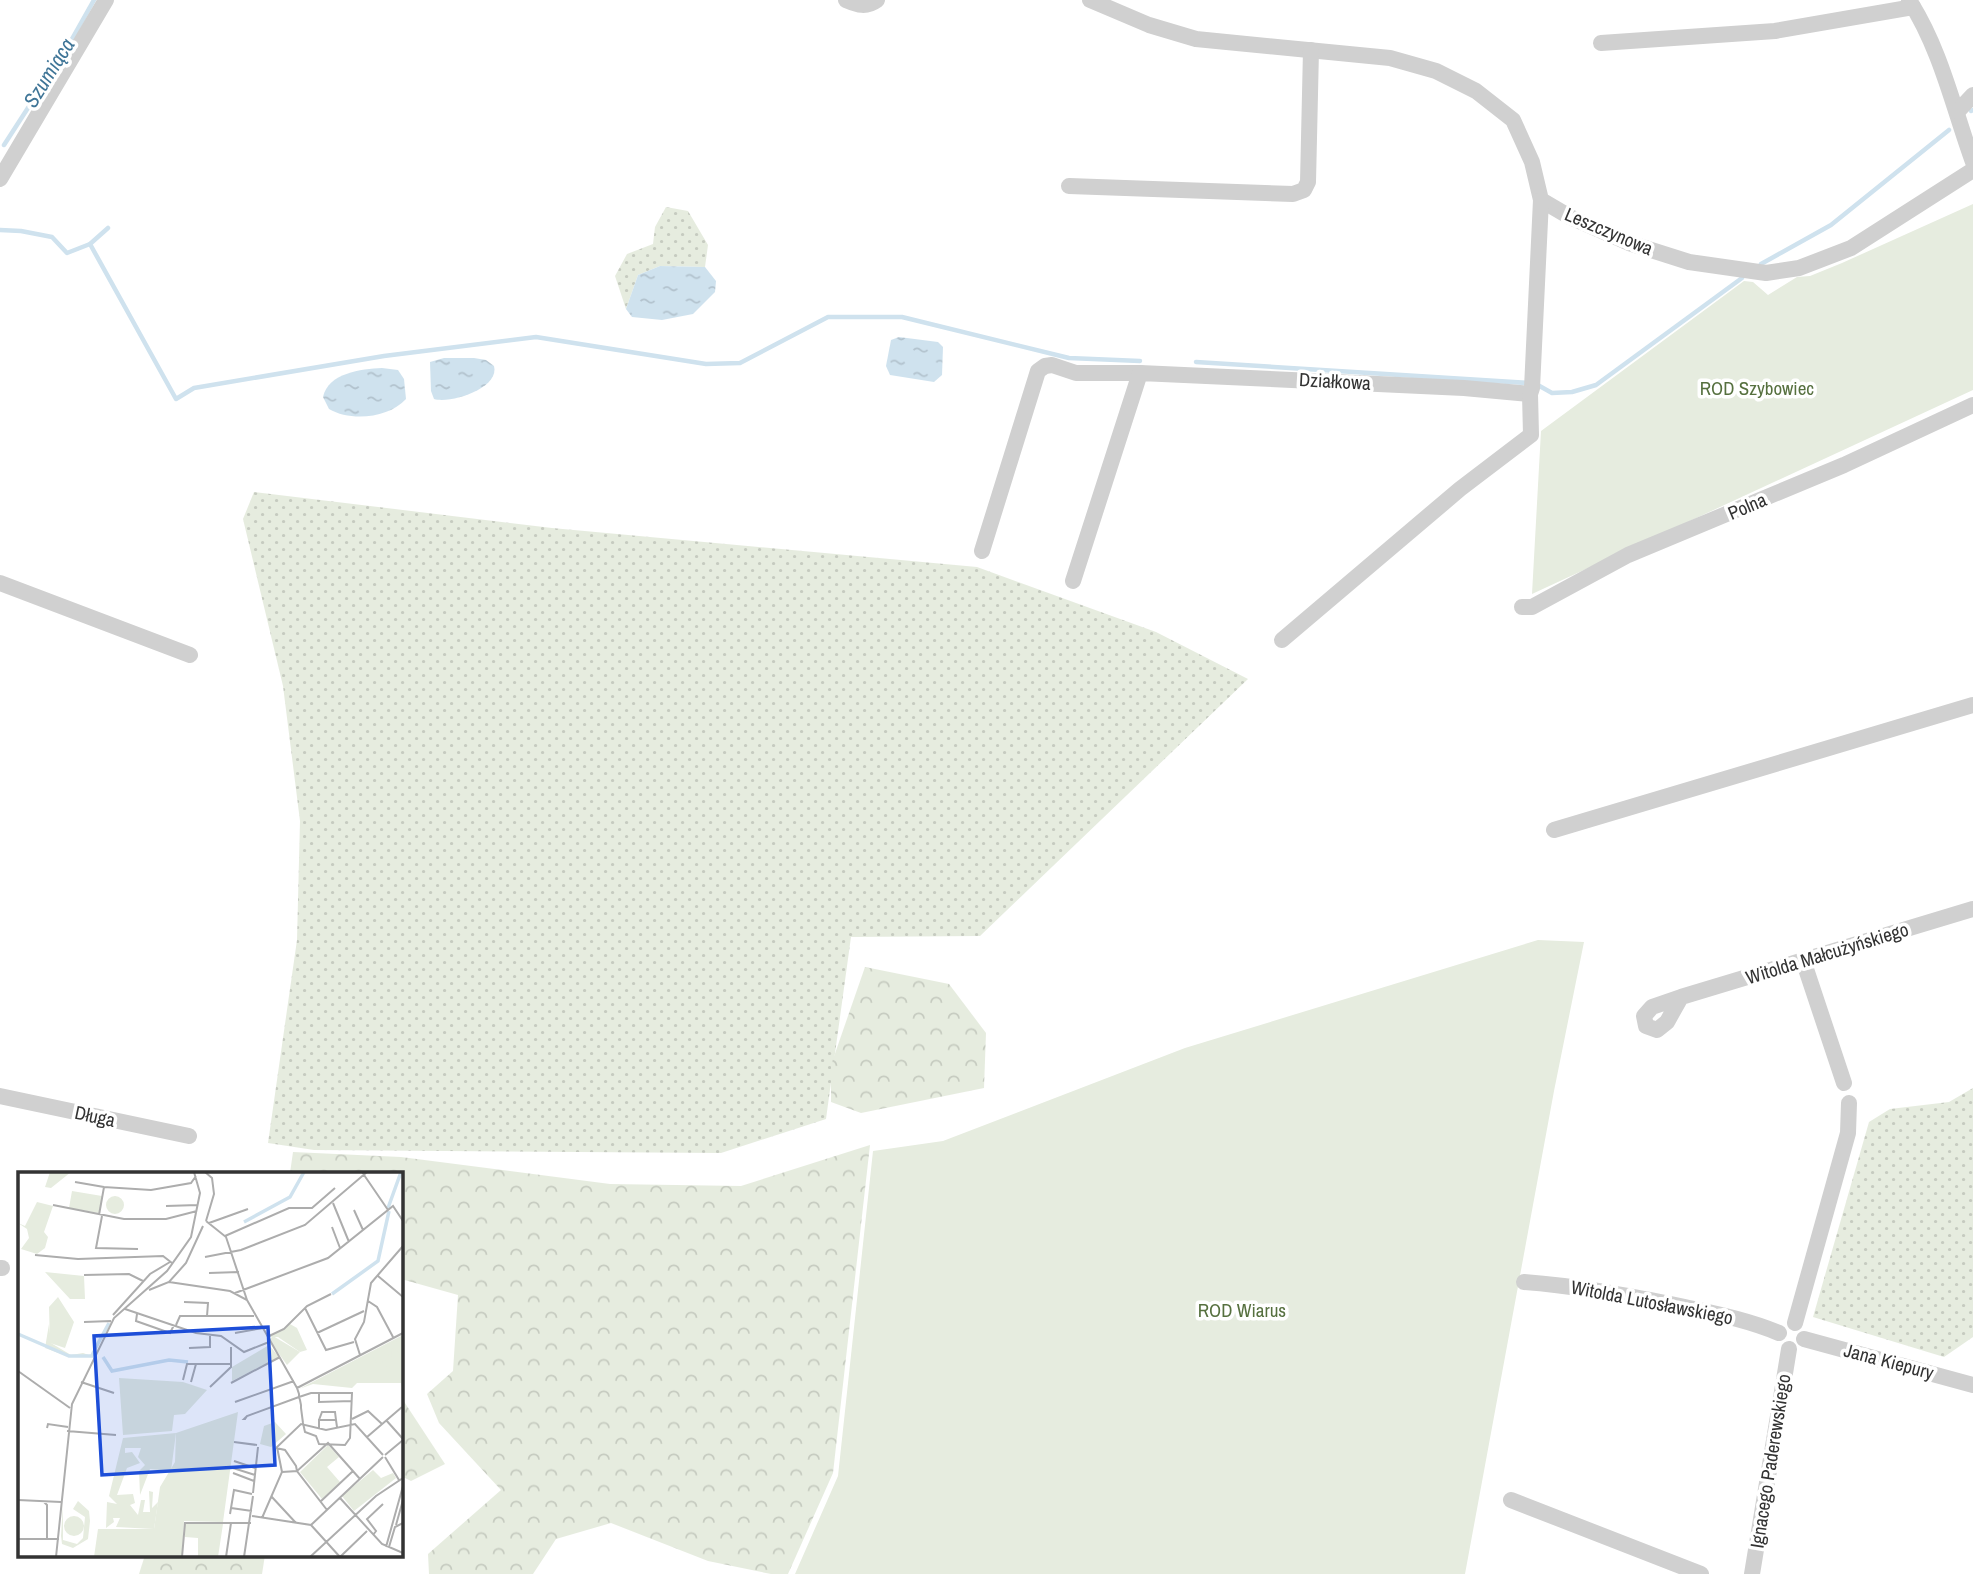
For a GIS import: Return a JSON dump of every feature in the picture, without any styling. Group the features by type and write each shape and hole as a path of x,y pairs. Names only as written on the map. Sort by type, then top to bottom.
{"street":[{"path":"0,179 106,0"},
{"path":"846,0 869,6 877,0"},
{"name":"Leszczynowa","path":"1090,0 1149,25 1196,39 1390,58 1436,71 1476,91 1513,120 1532,162 1541,200 1570,217 1619,239 1689,262 1766,273 1799,268 1851,248 1973,170"},
{"path":"1601,43 1775,31 1911,4 1933,47 1958,111 1973,162"},
{"path":"1069,187 1293,194 1304,190 1308,183 1311,50"},
{"path":"1958,111 1973,95"},
{"path":"1282,640 1460,489 1531,435 1541,200"},
{"name":"Działkowa","path":"982,551 1038,371 1045,366 1052,365 1076,373 1140,373 1464,388 1532,385"},
{"path":"1073,581 1140,373"},
{"name":"Polna","path":"1522,607 1532,607 1628,555 1844,465 1973,405"},
{"path":"0,583 190,655"},
{"path":"1554,830 1973,705"},
{"name":"Witolda Małcużyńskiego","path":"1681,997 1973,909"},
{"path":"1803,960 1844,1083"},
{"name":"Długa","path":"0,1096 189,1136"},
{"path":"1795,1323 1849,1133 1849,1103"},
{"name":"Witolda Lutosławskiego","path":"1524,1282 1567,1285 1652,1300 1751,1321 1779,1333"},
{"path":"1779,1333 1787,1324 1795,1323 1801,1328 1804,1339"},
{"name":"Ignacego Paderewskiego","path":"1779,1333 1782,1345 1789,1349 1798,1347 1804,1339"},
{"name":"Jana Kiepury","path":"1804,1339 1973,1385"},
{"name":"Ignacego Paderewskiego","path":"1752,1574 1789,1349"},
{"path":"1511,1500 1701,1574"}],"green space":[{"name":"ROD Szybowiec","path":"1973,204 1973,390 1532,594 1541,431 1744,281 1753,282 1768,295 1797,277 1810,276 1842,263"},
{"path":"666,207 688,211 708,245 705,267 660,266 638,275 626,309 615,276 627,254 653,244 655,227"},
{"path":"254,492 552,528 977,567 1156,632 1248,679 980,936 851,937 826,1119 721,1153 314,1150 268,1143 297,940 300,821 283,686 243,519"},
{"name":"ROD Wiarus","path":"1538,940 1584,942 1465,1574 795,1574 838,1476 873,1151 943,1141 1185,1048"},
{"path":"865,967 949,984 986,1033 984,1088 861,1113 831,1102 831,1065"},
{"path":"1973,1088 1973,1337 1944,1357 1813,1317 1869,1122 1890,1109 1949,1102"},
{"path":"870,1145 833,1473 788,1574 771,1574 708,1561 611,1523 556,1539 533,1574 429,1574 428,1554 501,1490 439,1423 427,1394 453,1371 458,1295 402,1279 402,1172 290,1172 293,1152 401,1157 610,1184 741,1186"},
{"path":"402,1399 445,1464 411,1481 402,1476"},
{"path":"145,1556 265,1556 262,1574 139,1574"}],"water":[{"path":"660,266 705,267 716,281 715,292 693,314 662,320 632,317 626,309 638,275"},
{"path":"899,337 938,342 943,347 942,375 934,382 890,375 886,366 891,340"},
{"path":"444,358 486,360 494,366 490,381 462,397 434,399 431,391 430,362"},
{"path":"382,368 398,370 404,379 406,399 399,405 380,414 359,417 329,409 323,397 331,382 355,371"}],"waterway":[{"name":"Szumiąca","path":"4,145 68,46 94,0"},
{"path":"1761,264 1831,225 1949,130"},
{"path":"0,230 52,237 67,253 90,244 108,228"},
{"path":"90,244 176,399 194,388 384,356 536,337 706,364 740,363 828,317 902,317 1069,358 1140,361"},
{"path":"1536,384 1552,393 1572,392 1596,385 1742,278"},
{"path":"1196,362 1528,383"}]}
